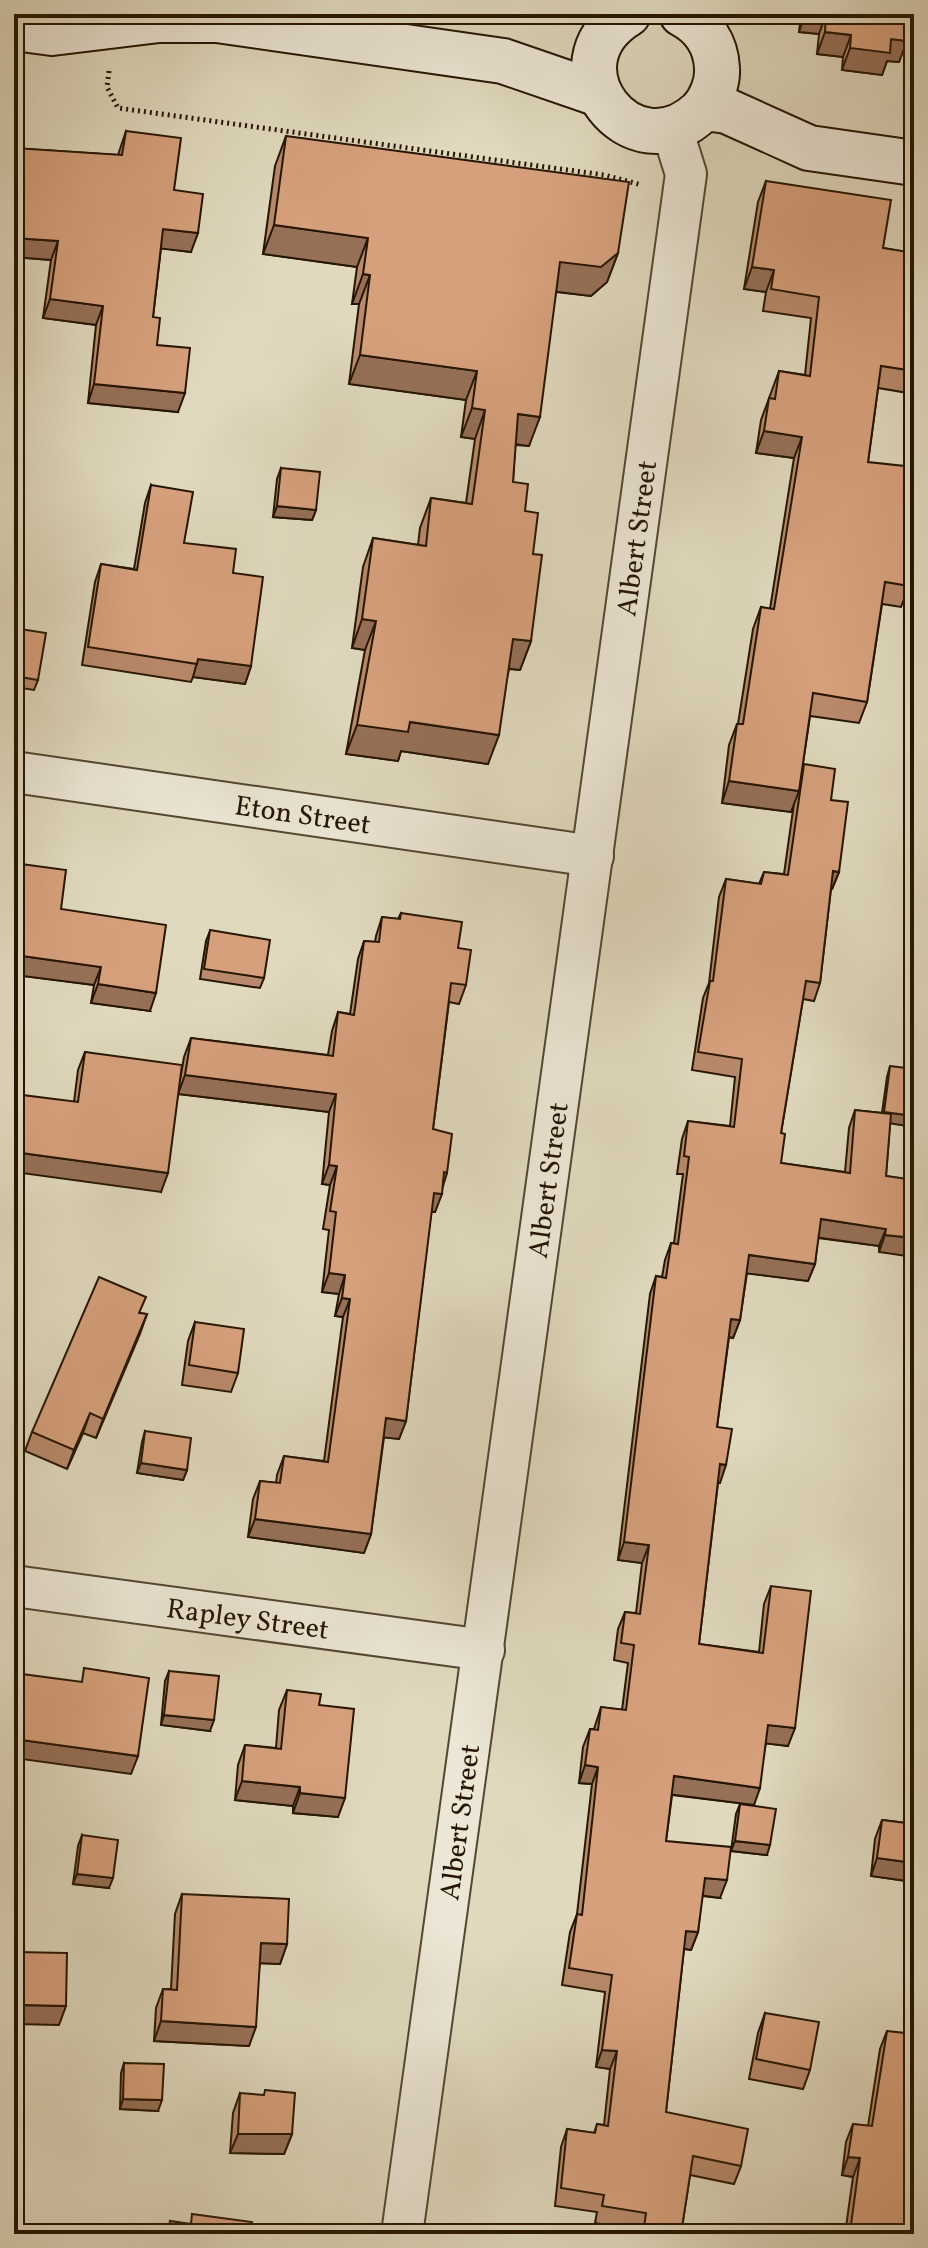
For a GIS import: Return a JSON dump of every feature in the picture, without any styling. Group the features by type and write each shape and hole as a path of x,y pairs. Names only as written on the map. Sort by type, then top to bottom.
{"street":[{"path":"610,16 595,56 594,75 599,94 621,121 637,129 727,111 809,148 914,163"},
{"path":"688,118 714,90 718,71 715,51 707,33 690,16"},
{"path":"14,28 52,33 159,20 217,20 503,61 599,94"},
{"name":"Albert Street","path":"402,2234 686,174 688,118"},
{"name":"Eton Street","path":"14,772 593,856"},
{"name":"Rapley Street","path":"14,1586 484,1650"}],"path":[{"path":"107,87 118,108 604,175 640,185"}],"building":[{"path":"826,14 911,14 907,41 891,39 890,53 850,48 851,35 825,32"},
{"path":"126,131 181,138 174,190 203,194 198,233 163,229 153,317 160,318 157,345 190,348 185,393 94,384 103,306 50,299 58,241 14,238 14,148 122,155"},
{"path":"286,136 629,182 618,253 601,267 560,262 540,417 518,414 513,482 528,484 525,511 538,513 533,554 542,555 531,641 513,639 499,735 410,722 408,732 357,725 376,621 362,619 373,538 426,546 431,498 472,504 485,410 472,408 477,371 360,355 370,275 363,274 368,238 274,225"},
{"path":"766,181 891,200 883,248 914,253 914,371 881,366 868,462 914,467 914,552 909,586 885,582 867,702 813,693 799,791 729,781 737,724 743,724 761,607 774,609 802,437 764,431 769,398 775,399 779,371 810,376 819,297 771,289 774,270 752,267"},
{"path":"281,468 320,472 316,510 277,506"},
{"path":"151,485 193,492 184,543 236,549 233,573 263,577 251,666 198,659 197,664 88,647 101,564 137,570"},
{"path":"14,628 46,633 38,680 14,676"},
{"path":"804,764 835,769 831,800 848,802 839,872 833,871 820,983 806,981 781,1133 785,1134 781,1163 850,1173 855,1110 891,1114 886,1176 914,1180 914,1238 885,1235 886,1229 821,1219 815,1264 749,1255 740,1320 731,1319 717,1427 732,1429 726,1465 720,1464 699,1644 763,1653 771,1586 811,1591 795,1728 768,1725 760,1788 674,1776 666,1841 731,1847 727,1880 705,1878 698,1932 686,1931 666,2112 748,2129 741,2166 693,2156 681,2234 643,2234 646,2213 602,2206 604,2195 561,2188 567,2129 595,2133 597,2124 608,2126 617,2051 602,2050 612,1975 569,1968 577,1914 582,1915 598,1767 585,1765 590,1729 598,1730 601,1707 626,1710 634,1645 621,1643 625,1612 640,1614 649,1545 624,1542 656,1276 666,1278 671,1243 678,1244 689,1157 684,1156 688,1121 734,1127 742,1059 698,1052 710,981 713,981 726,879 761,884 764,872 788,875"},
{"path":"14,863 66,870 61,909 166,925 156,993 98,984 101,967 22,956 23,941 14,940"},
{"path":"401,913 462,922 458,948 471,950 466,985 451,983 433,1129 452,1134 442,1194 434,1193 406,1421 386,1418 371,1534 255,1519 260,1481 280,1483 284,1456 328,1462 350,1299 342,1298 345,1275 329,1273 336,1212 330,1211 337,1166 329,1165 336,1094 185,1075 191,1038 333,1056 338,1012 354,1015 364,941 379,942 382,917 400,919"},
{"path":"210,930 270,940 264,978 204,969"},
{"path":"85,1052 182,1065 168,1173 14,1152 14,1094 78,1102"},
{"path":"890,1066 914,1069 914,1116 884,1112"},
{"path":"99,1277 146,1297 139,1313 147,1314 103,1419 90,1413 74,1450 32,1432"},
{"path":"195,1322 244,1329 238,1373 189,1365"},
{"path":"145,1431 191,1438 187,1470 141,1463"},
{"path":"84,1668 149,1678 138,1756 14,1739 14,1673 82,1682"},
{"path":"169,1671 219,1676 214,1720 164,1715"},
{"path":"287,1690 321,1694 319,1705 354,1709 345,1798 300,1793 300,1787 242,1781 245,1745 281,1749"},
{"path":"740,1804 776,1809 770,1845 735,1841"},
{"path":"882,1820 914,1824 914,1863 877,1858"},
{"path":"82,1835 118,1840 113,1878 77,1874"},
{"path":"182,1894 289,1899 287,1944 261,1943 256,2027 161,2021 163,1989 177,1990"},
{"path":"14,1952 67,1953 66,2006 23,2005 21,2043 14,2043"},
{"path":"765,2013 819,2022 810,2070 756,2059"},
{"path":"887,2031 914,2034 914,2234 850,2232 860,2158 848,2157 853,2124 872,2126"},
{"path":"124,2063 164,2064 162,2100 123,2099"},
{"path":"265,2090 295,2093 292,2134 238,2134 240,2093 264,2095"},
{"path":"14,2198 22,2199 17,2229 67,2234 14,2234"},
{"path":"192,2214 252,2222 251,2234 168,2234 170,2221 191,2224"}]}
